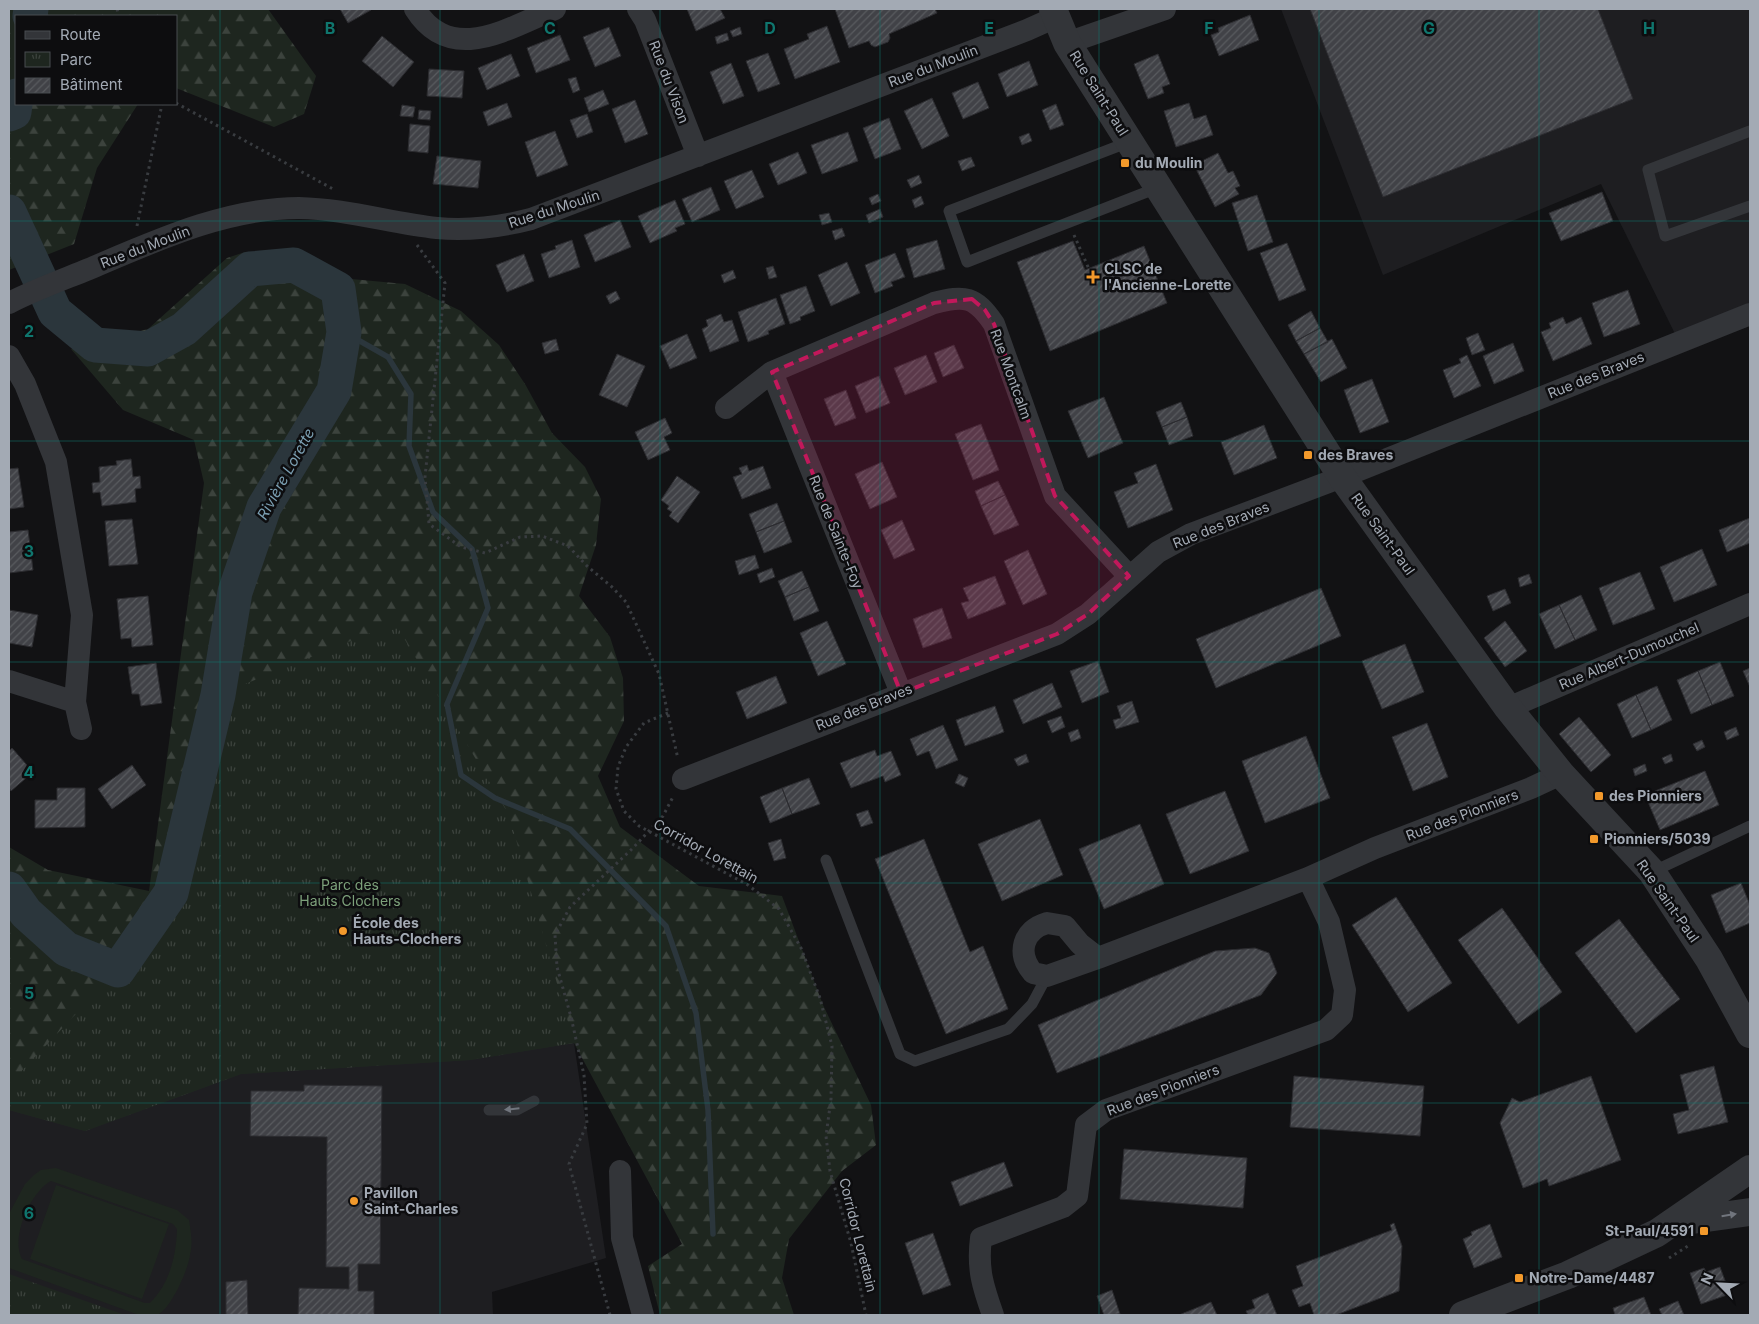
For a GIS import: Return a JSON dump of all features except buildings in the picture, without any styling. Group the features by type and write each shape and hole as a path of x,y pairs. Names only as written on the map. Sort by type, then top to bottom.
{"street":[{"path":"415,9 420,17 443,36 466,41 493,34 555,9"},
{"name":"Rue du Vison","path":"638,9 645,20 698,156"},
{"path":"1068,43 1165,9"},
{"name":"Rue du Moulin","path":"10,302 132,251 201,226 254,212 299,208 351,212 415,224 462,229 513,224 564,208 1027,30 1054,13"},
{"name":"Rue Saint-Paul","path":"1054,13 1068,43 1157,188 1342,477 1508,708 1561,774 1652,872 1709,959 1750,1034"},
{"name":"Rue Montcalm","path":"726,408 772,372 934,303 954,298 972,299 985,310 994,324 1055,496 1129,576"},
{"name":"Rue des Braves","path":"683,779 901,692 1057,634 1088,614 1158,552 1191,534 1342,477 1750,314"},
{"path":"9,356 25,384 56,462 82,615 75,702 81,730"},
{"name":"Rue de Sainte-Foy","path":"772,372 901,692"},
{"name":"Rue Albert-Dumouchel","path":"1508,708 1750,604"},
{"path":"9,681 75,702"},
{"name":"Rue des Pionniers","path":"1048,976 1308,878 1376,848 1531,788 1561,774"},
{"name":"Rue des Pionniers","path":"994,1315 985,1292 978,1261 981,1238 1063,1207 1076,1196 1086,1125 1106,1110 1326,1030 1342,1015 1345,990 1329,922 1308,878"},
{"path":"1048,976 1033,973 1023,956 1026,938 1038,926 1047,923 1065,926 1080,944 1098,958"},
{"path":"1463,1315 1568,1275 1648,1237 1674,1222 1750,1169"},
{"path":"620,1171 622,1238 643,1315"},
{"path":"1674,1222 1750,1212"}],"lane":[{"path":"1750,131 1648,170 1665,236 1750,206"},
{"path":"1129,142 949,210 967,262 1157,188"},
{"path":"1652,872 1750,826"},
{"path":"826,860 900,1054 915,1061 1008,1029 1032,1004 1048,976"},
{"path":"489,1110 517,1110 534,1101"}],"path":[{"path":"178,104 345,195 351,212"},
{"path":"132,251 162,105"},
{"path":"415,224 413,239 445,283 425,477 429,524 461,547 486,553 520,537 542,536 568,546 626,602 659,674 683,779 663,816 602,879 570,907 554,935 557,967 584,1075 587,1124 569,1164 610,1315"},
{"path":"1073,233 1089,269"},
{"name":"Corridor Lorettain","path":"668,713 644,724 626,747 618,767 616,789 624,811 648,832 748,885 779,909 801,948 820,998 832,1046 831,1099 826,1136 830,1171 850,1243 866,1315"},
{"path":"1669,1258 1688,1246"}],"highlighted area":[{"path":"972,299 985,310 994,324 1055,496 1129,576 1088,614 1057,634 901,693 772,372 934,303"}],"shaded area":[{"path":"1281,9 1750,9 1750,326 1683,350 1601,184 1383,275"},
{"path":"574,1043 606,1258 492,1292 493,1315 9,1315 9,1085"}],"green space":[{"path":"9,9 268,9 316,76 304,114 274,127 178,89 178,15 15,15 15,105 137,105 97,168 74,244 9,270"},
{"path":"245,252 330,277 405,284 461,311 499,345 525,384 552,433 585,467 601,499 596,545 579,596 610,637 623,678 624,721 598,776 620,827 699,886 782,896 823,1005 871,1105 876,1145 842,1171 789,1239 782,1278 794,1315 660,1315 648,1266 682,1244 574,1043 470,1060 241,1074 85,1131 9,1110 9,847 48,870 149,891 204,483 194,440 123,410 71,349 148,329 227,258"},
{"name":"Parc des Hauts Clochers","path":"395,623 509,815 574,1043 470,1060 241,1074 85,1131 9,1110 9,1084 118,970 171,893 218,695"},
{"path":"56,1168 177,1210 189,1220 192,1242 189,1262 179,1287 164,1310 155,1315 139,1315 9,1268 10,1212 25,1184 41,1170","holes":["51,1181 173,1224 177,1229 171,1269 163,1287 150,1303 145,1303 22,1259 19,1250 19,1239 24,1216 36,1194"]},
{"path":"56,1185 169,1224 142,1299 30,1259"},
{"path":"9,1274 125,1315 9,1315"}],"waterway":[{"name":"Rivière Lorette","path":"30,15 31,9"},
{"name":"Rivière Lorette","path":"9,114 14,112 15,104"},
{"name":"Rivière Lorette","path":"9,212 55,312 95,345 148,349 184,329 250,269 294,265 338,289 344,332 334,391 264,507 235,592 218,695 171,893 118,970 66,949 26,913 9,889"},
{"path":"344,332 388,357 411,394 409,446 433,512 472,549 488,608 447,704 461,775 495,798 570,829 666,926 696,1013 708,1110 713,1234"}],"place":[{"name":"du Moulin","path":"1125,163"},
{"name":"CLSC de l'Ancienne-Lorette","path":"1093,277"},
{"name":"des Braves","path":"1308,455"},
{"name":"des Pionniers","path":"1599,796"},
{"name":"Pionniers/5039","path":"1594,839"},
{"name":"École des Hauts-Clochers","path":"343,931"},
{"name":"Pavillon Saint-Charles","path":"354,1201"},
{"name":"St-Paul/4591","path":"1704,1231"},
{"name":"Notre-Dame/4487","path":"1519,1278"}]}
